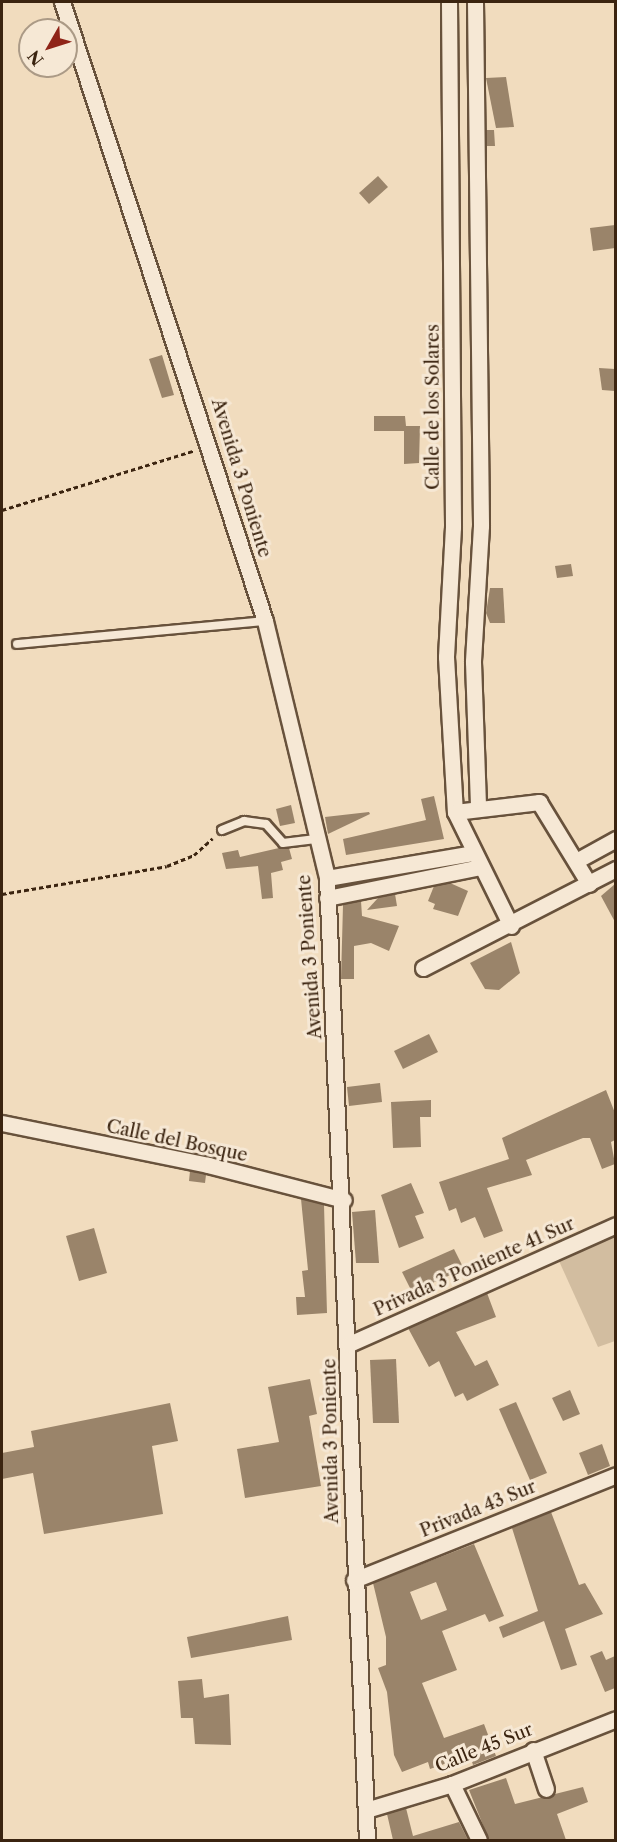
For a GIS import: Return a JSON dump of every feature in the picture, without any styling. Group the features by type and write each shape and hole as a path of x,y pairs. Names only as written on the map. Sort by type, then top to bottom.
{"street":[{"name":"Avenida 3 Poniente","path":"62,2 210,441 265,621 327,878 344,1200 354,1580 367,1840"},
{"name":"Calle de los Solares","path":"449,2 453,528 446,657 455,812 511,926"},
{"path":"475,2 481,526 472,662 478,807"},
{"path":"450,100 475,102"},
{"path":"453,528 481,526"},
{"path":"455,812 478,807 539,802 589,884"},
{"path":"576,861 615,839"},
{"path":"327,878 477,860"},
{"path":"327,898 477,860"},
{"path":"423,968 511,926 615,869"},
{"name":"Calle del Bosque","path":"2,1123 208,1165 344,1200"},
{"name":"Privada 3 Poniente 41 Sur","path":"348,1344 615,1225"},
{"name":"Privada 43 Sur","path":"354,1580 615,1474"},
{"name":"Calle 45 Sur","path":"366,1810 452,1784 615,1719"},
{"path":"533,1750 546,1789"},
{"path":"452,1784 479,1840"}],"lane":[{"path":"17,644 265,621"},
{"path":"222,830 244,821 266,824 283,843 318,839"}],"path":[{"path":"2,510 184,456 210,441"},
{"path":"2,894 167,866 194,855 222,830"}],"shaded area":[{"path":"615,1234 615,1341 598,1347 559,1261"}],"building":[{"path":"506,77 514,127 496,128 486,78"},
{"path":"486,130 494,130 495,146 486,146"},
{"path":"378,176 388,187 369,204 359,193"},
{"path":"615,225 615,248 593,251 590,228"},
{"path":"162,355 174,395 162,398 149,359"},
{"path":"599,368 615,369 615,391 602,390"},
{"path":"374,416 405,416 406,426 420,426 419,463 404,464 404,431 374,431"},
{"path":"571,564 573,576 557,578 555,566"},
{"path":"490,588 503,588 505,623 490,623 486,613"},
{"path":"434,796 444,839 346,855 343,839 426,820 421,799"},
{"path":"291,805 295,823 280,826 276,809"},
{"path":"369,812 370,814 328,834 325,817"},
{"path":"279,848 289,848 292,859 281,862 283,870 271,873 273,898 262,899 258,866 226,869 222,853 238,850 240,857"},
{"path":"450,883 468,891 458,916 433,909 435,904 428,901 434,886"},
{"path":"615,884 615,922 601,896"},
{"path":"395,894 397,906 367,910 378,898"},
{"path":"361,901 362,916 399,926 389,951 371,943 354,946 354,979 341,979 343,905"},
{"path":"511,942 520,973 499,990 485,989 470,963"},
{"path":"429,1034 438,1052 403,1069 394,1051"},
{"path":"380,1083 382,1102 349,1106 347,1087"},
{"path":"606,1090 615,1113 615,1140 611,1142 615,1164 602,1169 590,1138 583,1138 526,1160 532,1175 487,1188 503,1231 484,1238 475,1217 461,1223 456,1208 449,1211 439,1182 509,1159 502,1138"},
{"path":"431,1100 431,1117 420,1117 421,1147 393,1148 391,1102"},
{"path":"190,1171 206,1175 205,1183 189,1181"},
{"path":"411,1183 424,1213 415,1216 424,1238 399,1248 381,1195"},
{"path":"301,1199 324,1205 327,1313 297,1315 296,1297 305,1297 302,1271 308,1270"},
{"path":"375,1210 379,1263 356,1263 352,1212"},
{"path":"94,1228 107,1273 79,1281 66,1236"},
{"path":"454,1249 464,1269 412,1292 402,1272"},
{"path":"487,1293 496,1317 456,1332 475,1366 487,1360 499,1385 467,1401 463,1393 455,1397 439,1361 429,1367 408,1328"},
{"path":"396,1359 399,1423 373,1423 370,1360"},
{"path":"310,1379 317,1414 309,1416 321,1486 245,1498 237,1449 279,1442 268,1387"},
{"path":"570,1390 580,1414 563,1421 552,1398"},
{"path":"516,1402 547,1473 530,1480 499,1409"},
{"path":"170,1403 178,1441 152,1446 163,1514 44,1534 33,1473 2,1479 2,1453 34,1447 31,1431"},
{"path":"602,1444 610,1466 588,1475 579,1453"},
{"path":"551,1512 579,1585 585,1583 603,1614 565,1629 577,1665 561,1670 544,1621 503,1638 499,1627 538,1611 512,1528"},
{"path":"474,1544 504,1616 489,1622 485,1614 442,1631 457,1670 422,1683 444,1738 484,1724 496,1756 473,1765 470,1755 430,1769 428,1762 402,1772 394,1755 387,1692 378,1668 386,1665 386,1637 373,1583","holes":["436,1582 447,1610 421,1620 410,1592"]},
{"path":"288,1616 292,1640 191,1658 187,1637"},
{"path":"602,1651 606,1660 615,1656 615,1688 605,1692 590,1656"},
{"path":"202,1679 204,1698 229,1694 231,1745 195,1744 193,1718 181,1718 178,1681"},
{"path":"506,1778 515,1804 583,1787 588,1802 557,1814 566,1840 489,1840 469,1790"},
{"path":"406,1808 413,1836 459,1822 468,1840 393,1840 387,1814"}]}
